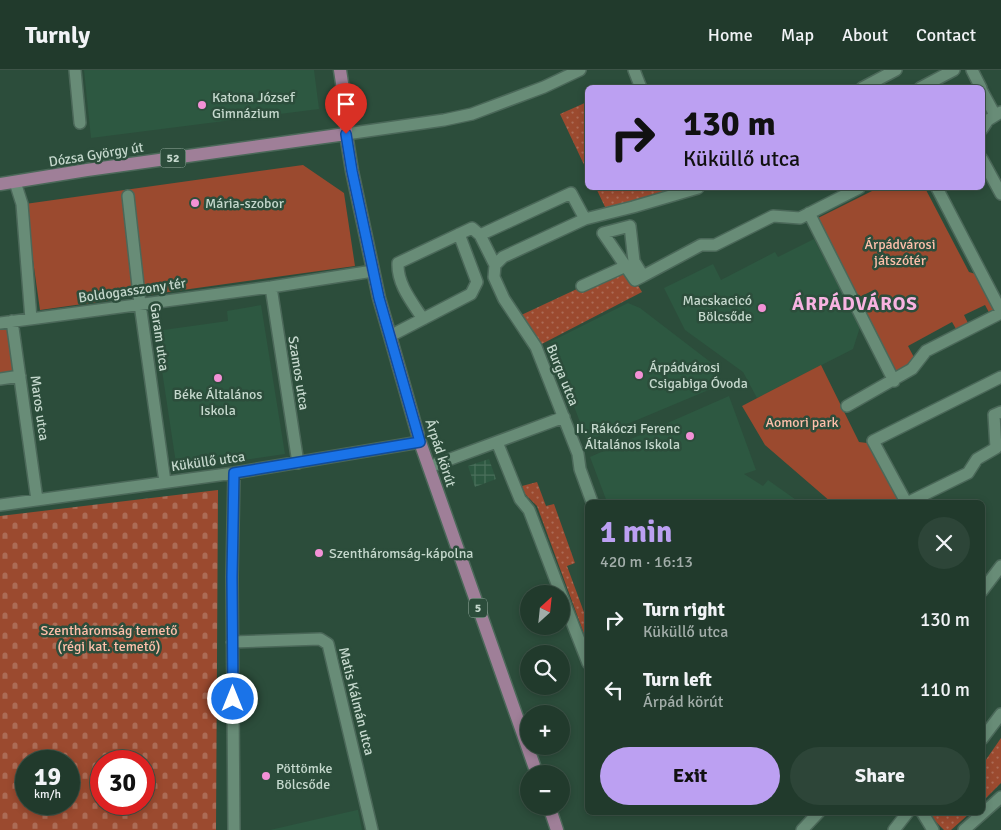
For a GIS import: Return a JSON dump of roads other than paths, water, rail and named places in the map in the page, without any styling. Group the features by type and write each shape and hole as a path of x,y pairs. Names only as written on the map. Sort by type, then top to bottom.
{"main road":[{"name":"5","path":"340,70 346,109 346,134"},
{"name":"Dózsa György út","path":"0,184 346,134"},
{"name":"Árpád körút","path":"346,134 373,271 420,442 534,765"},
{"path":"552,815 559,830"}],"street":[{"path":"74,70 80,123"},
{"path":"346,134 444,120 472,114 544,87 580,70"},
{"path":"634,70 640,85"},
{"path":"880,83 896,70"},
{"path":"926,85 954,70"},
{"path":"972,70 980,85"},
{"path":"985,102 990,120"},
{"path":"985,164 1001,194"},
{"path":"15,182 22,204 31,319"},
{"path":"499,261 585,219 688,190"},
{"path":"643,276 634,261 630,226 603,233 635,280 643,276 701,246 715,245 773,216 800,218 855,190"},
{"path":"847,406 894,381 912,369 926,351 1001,312 938,190"},
{"path":"423,319 402,284 398,263 472,228 480,235 571,193 585,219"},
{"name":"Garam utca","path":"128,196 140,304 165,482"},
{"path":"809,213 894,381"},
{"path":"390,336 471,294 476,282 459,234"},
{"name":"Burga utca","path":"480,235 499,261 493,272 495,282 536,347 578,454 580,469 591,500"},
{"path":"582,286 626,266"},
{"name":"Boldogasszony tér","path":"6,322 271,287 373,271"},
{"name":"Szamos utca","path":"271,287 298,463"},
{"name":"Maros utca","path":"6,322 20,376 37,500"},
{"path":"0,379 20,376"},
{"path":"907,500 873,441 1001,377"},
{"path":"912,500 968,473 977,459 996,448 994,415 1001,412"},
{"path":"428,467 564,417"},
{"name":"Küküllő utca","path":"0,505 234,473 420,442"},
{"path":"497,442 520,499 529,510 558,585"},
{"path":"234,473 232,642 234,830"},
{"path":"985,587 1001,566"},
{"path":"570,617 585,655"},
{"name":"Matis Kálmán utca","path":"232,642 320,638 328,644 372,830"},
{"path":"985,735 1001,714"},
{"path":"985,811 1001,797"},
{"path":"802,830 816,815"},
{"path":"894,830 906,815"},
{"path":"924,815 933,830"},
{"path":"964,830 981,815"}],"place":[{"name":"Katona József Gimnázium","path":"202,105"},
{"name":"Mária-szobor","path":"195,203"},
{"name":"Macskacicó Bölcsőde","path":"762,308"},
{"name":"Árpádvárosi Csigabiga Óvoda","path":"639,375"},
{"name":"Béke Általános Iskola","path":"218,378"},
{"name":"II. Rákóczi Ferenc Általános Iskola","path":"690,436"},
{"name":"Szentháromság-kápolna","path":"319,553"},
{"name":"Pöttömke Bölcsőde","path":"266,776"}],"district":[{"name":"ÁRPÁDVÁROS","path":"855,303"}],"park label":[{"name":"Árpádvárosi játszótér","path":"900,252"},
{"name":"Aomori park","path":"802,422"},
{"name":"Szentháromság temető (régi kat. temető)","path":"109,638"}]}
